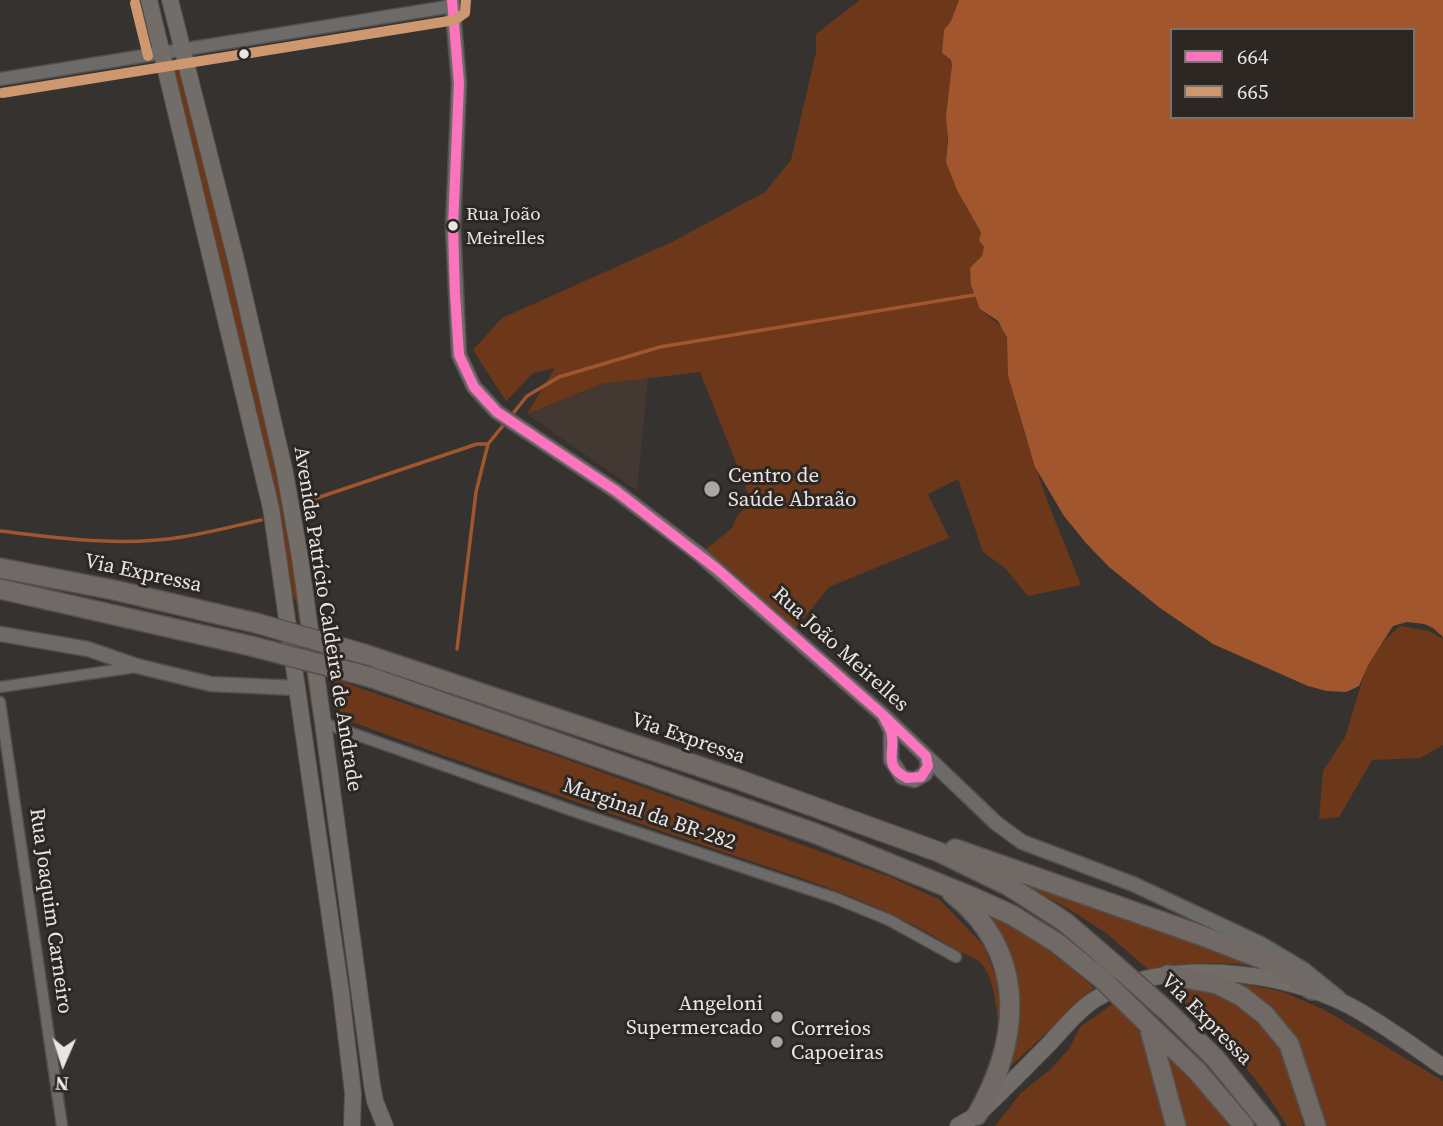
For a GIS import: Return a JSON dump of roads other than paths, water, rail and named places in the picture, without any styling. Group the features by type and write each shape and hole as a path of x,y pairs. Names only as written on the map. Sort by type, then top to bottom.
{"highway":[{"name":"Via Expressa","path":"0,568 114,590 256,623 364,654 737,779 939,852 1009,886 1065,922 1149,1025 1197,1071 1244,1126"},
{"name":"Via Expressa","path":"0,589 251,646 370,677 817,834 940,884 1012,915 1108,972 1168,1012 1215,1058 1270,1126"},
{"path":"0,599 53,600"},
{"path":"856,823 947,846 1203,936 1272,963 1312,990"},
{"path":"940,884 961,900 981,923 998,950 1008,976 1012,1006 1005,1051 977,1121"},
{"path":"1168,975 1217,984 1241,996 1265,1015 1289,1044 1316,1126"},
{"path":"1149,1025 1176,1126"}],"main road":[{"name":"Avenida Patrício Caldeira de Andrade","path":"149,0 265,477 352,1081 352,1126"},
{"name":"Avenida Patrício Caldeira de Andrade","path":"170,0 285,473 323,723 372,1085 385,1126"},
{"name":"Rua João Meirelles","path":"453,3 458,83 453,227 459,355 474,387 497,412 616,491 672,532 730,580 883,715 996,823 1022,842 1133,884 1261,944 1303,969 1349,1005"},
{"path":"187,155 207,165 218,189"},
{"path":"0,634 88,649 137,666 211,684 297,688"},
{"path":"301,715 323,723"},
{"path":"883,715 891,731 891,760 902,777 914,780 925,774 928,766 926,756"},
{"path":"958,1126 977,1121 1074,1017 1095,1000 1130,982 1168,975 1227,973 1312,990 1349,1005 1443,1067"}],"street":[{"path":"0,79 453,3"},
{"path":"0,687 137,666"},
{"name":"Rua Joaquim Carneiro","path":"0,702 62,1126"},
{"name":"Marginal da BR-282","path":"323,723 579,813 835,898 889,920 956,957"}],"waterway":[{"path":"511,416 527,396 559,377 660,347 974,295"},
{"path":"311,500 477,444 488,444 506,422"},
{"path":"457,649 476,492 488,444"},
{"path":"0,531 91,540 136,541 192,535 261,520"}],"place":[{"name":"Rua João Meirelles","path":"453,226"},
{"name":"Centro de Saúde Abraão","path":"712,489"},
{"name":"Angeloni Supermercado","path":"777,1017"},
{"name":"Correios Capoeiras","path":"777,1042"}]}
